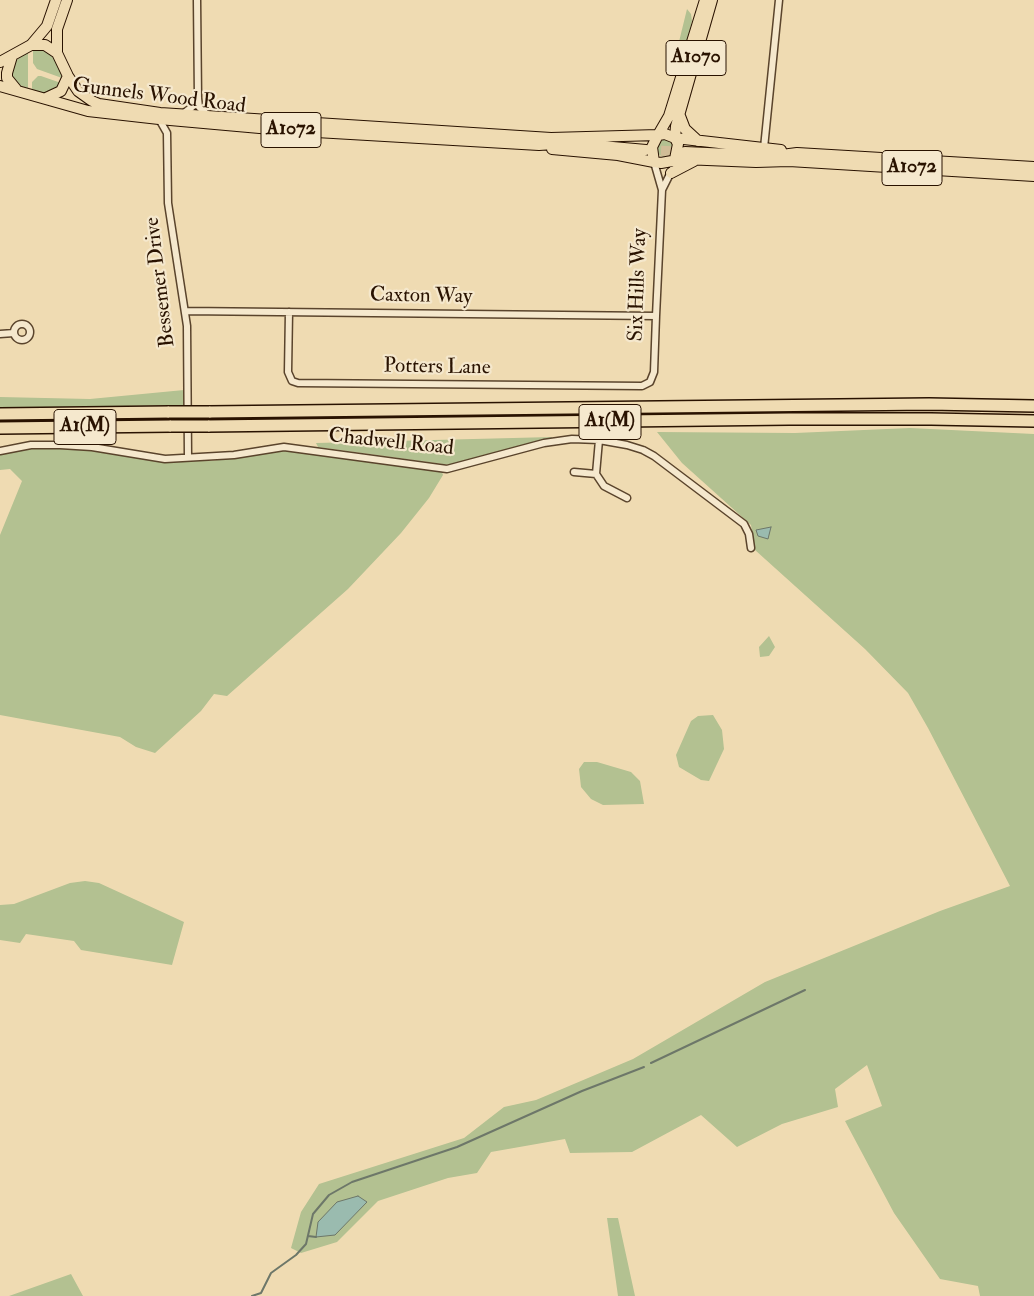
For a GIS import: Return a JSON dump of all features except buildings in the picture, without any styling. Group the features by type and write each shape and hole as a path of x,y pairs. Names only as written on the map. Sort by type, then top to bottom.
{"highway":[{"name":"A1(M)","path":"0,414 929,404 1034,406"},
{"name":"A1(M)","path":"0,428 789,419 1034,421"}],"main road":[{"path":"0,62 31,45 47,26 56,0"},
{"path":"57,52 57,29 67,0"},
{"name":"A1070","path":"658,136 669,116 705,0"},
{"name":"A1070","path":"675,138 712,0"},
{"name":"Gunnels Wood Road","path":"31,45 45,45 57,52 68,76 84,96 99,104 183,117 539,145 666,163 675,159 756,162 793,157 1034,176"},
{"path":"12,56 7,78 16,89"},
{"name":"Gunnels Wood Road","path":"46,98 61,91 68,76"},
{"name":"Gunnels Wood Road","path":"0,86 88,111 160,119 208,115 551,138 658,136 665,134 675,138 764,148 793,157"},
{"path":"680,116 685,129 698,141"},
{"path":"654,162 652,147 658,136"},
{"name":"Gunnels Wood Road","path":"551,138 568,143"},
{"path":"675,138 678,144 675,159"},
{"name":"Gunnels Wood Road","path":"539,145 568,143 646,150"},
{"name":"Gunnels Wood Road","path":"684,152 1034,167"},
{"path":"671,173 695,160"}],"street":[{"path":"197,0 198,98 199,107 208,115"},
{"path":"764,148 779,0"},
{"path":"167,133 198,98"},
{"name":"Bessemer Drive","path":"160,119 167,133 168,203 185,311 188,457"},
{"name":"Six Hills Way","path":"662,190 671,173 675,159"},
{"name":"Six Hills Way","path":"650,382 654,372 662,190 654,162"},
{"name":"Caxton Way","path":"185,311 656,316"},
{"name":"Potters Lane","path":"289,312 288,372 292,381 298,383 638,387 650,382"},
{"path":"0,334 14,333"},
{"name":"Chadwell Road","path":"0,451 32,445 60,445 92,447 165,459 234,455 284,447 447,469 544,443 572,439 599,440 644,450 744,524 751,545"},
{"path":"599,440 596,474 604,486 627,498"},
{"path":"574,472 596,474"}],"green space":[{"path":"687,9 691,14 692,21 677,80 675,58"},
{"path":"44,49 53,55 61,71 62,78 37,69 33,63 33,50"},
{"path":"28,52 28,88 19,85 13,77 12,71 15,61"},
{"path":"38,76 61,83 58,87 43,93 32,89 32,82"},
{"path":"661,139 669,139 674,144 672,155 661,157 656,152 656,144"},
{"path":"184,390 185,405 0,408 0,397 90,399"},
{"path":"910,428 1034,434 1034,1296 980,1296 978,1286 940,1279 894,1213 845,1121 882,1106 867,1065 835,1089 838,1107 782,1124 737,1147 701,1115 632,1152 570,1153 565,1139 491,1152 477,1173 448,1178 378,1201 337,1242 301,1253 291,1248 301,1212 319,1184 464,1138 504,1107 536,1100 633,1059 765,982 940,911 1010,886 908,693 865,649 755,550 751,525 682,463 657,432 795,433"},
{"path":"552,437 552,440 450,465 318,447 316,443"},
{"path":"58,445 176,460 211,461 284,451 303,452 420,467 442,472 443,475 429,498 401,533 348,589 227,696 214,694 201,711 155,753 136,747 120,737 0,715 0,535 22,481 10,469 0,470 0,453 17,448"},
{"path":"769,636 775,647 769,656 760,657 759,647"},
{"path":"713,715 722,730 724,749 709,781 701,780 679,767 676,755 691,721 698,716"},
{"path":"584,762 597,762 631,772 640,781 644,804 603,805 591,799 581,787 579,769"},
{"path":"85,881 99,883 184,922 172,965 81,950 74,941 26,934 20,943 0,940 0,905 14,904 70,883"},
{"path":"607,1218 618,1218 635,1296 618,1296"},
{"path":"71,1274 83,1296 9,1296"}],"water":[{"path":"771,527 768,539 758,536 756,530"},
{"path":"358,1196 367,1202 335,1235 316,1237 318,1222 337,1202"}],"waterway":[{"path":"651,1063 805,990"},
{"path":"252,1296 261,1293 271,1273 296,1255 306,1244 313,1214 329,1195 352,1182 457,1147 582,1091 644,1067"},
{"path":"308,1236 316,1237"}],"tunnel":[{"path":"646,150 685,152"}]}
